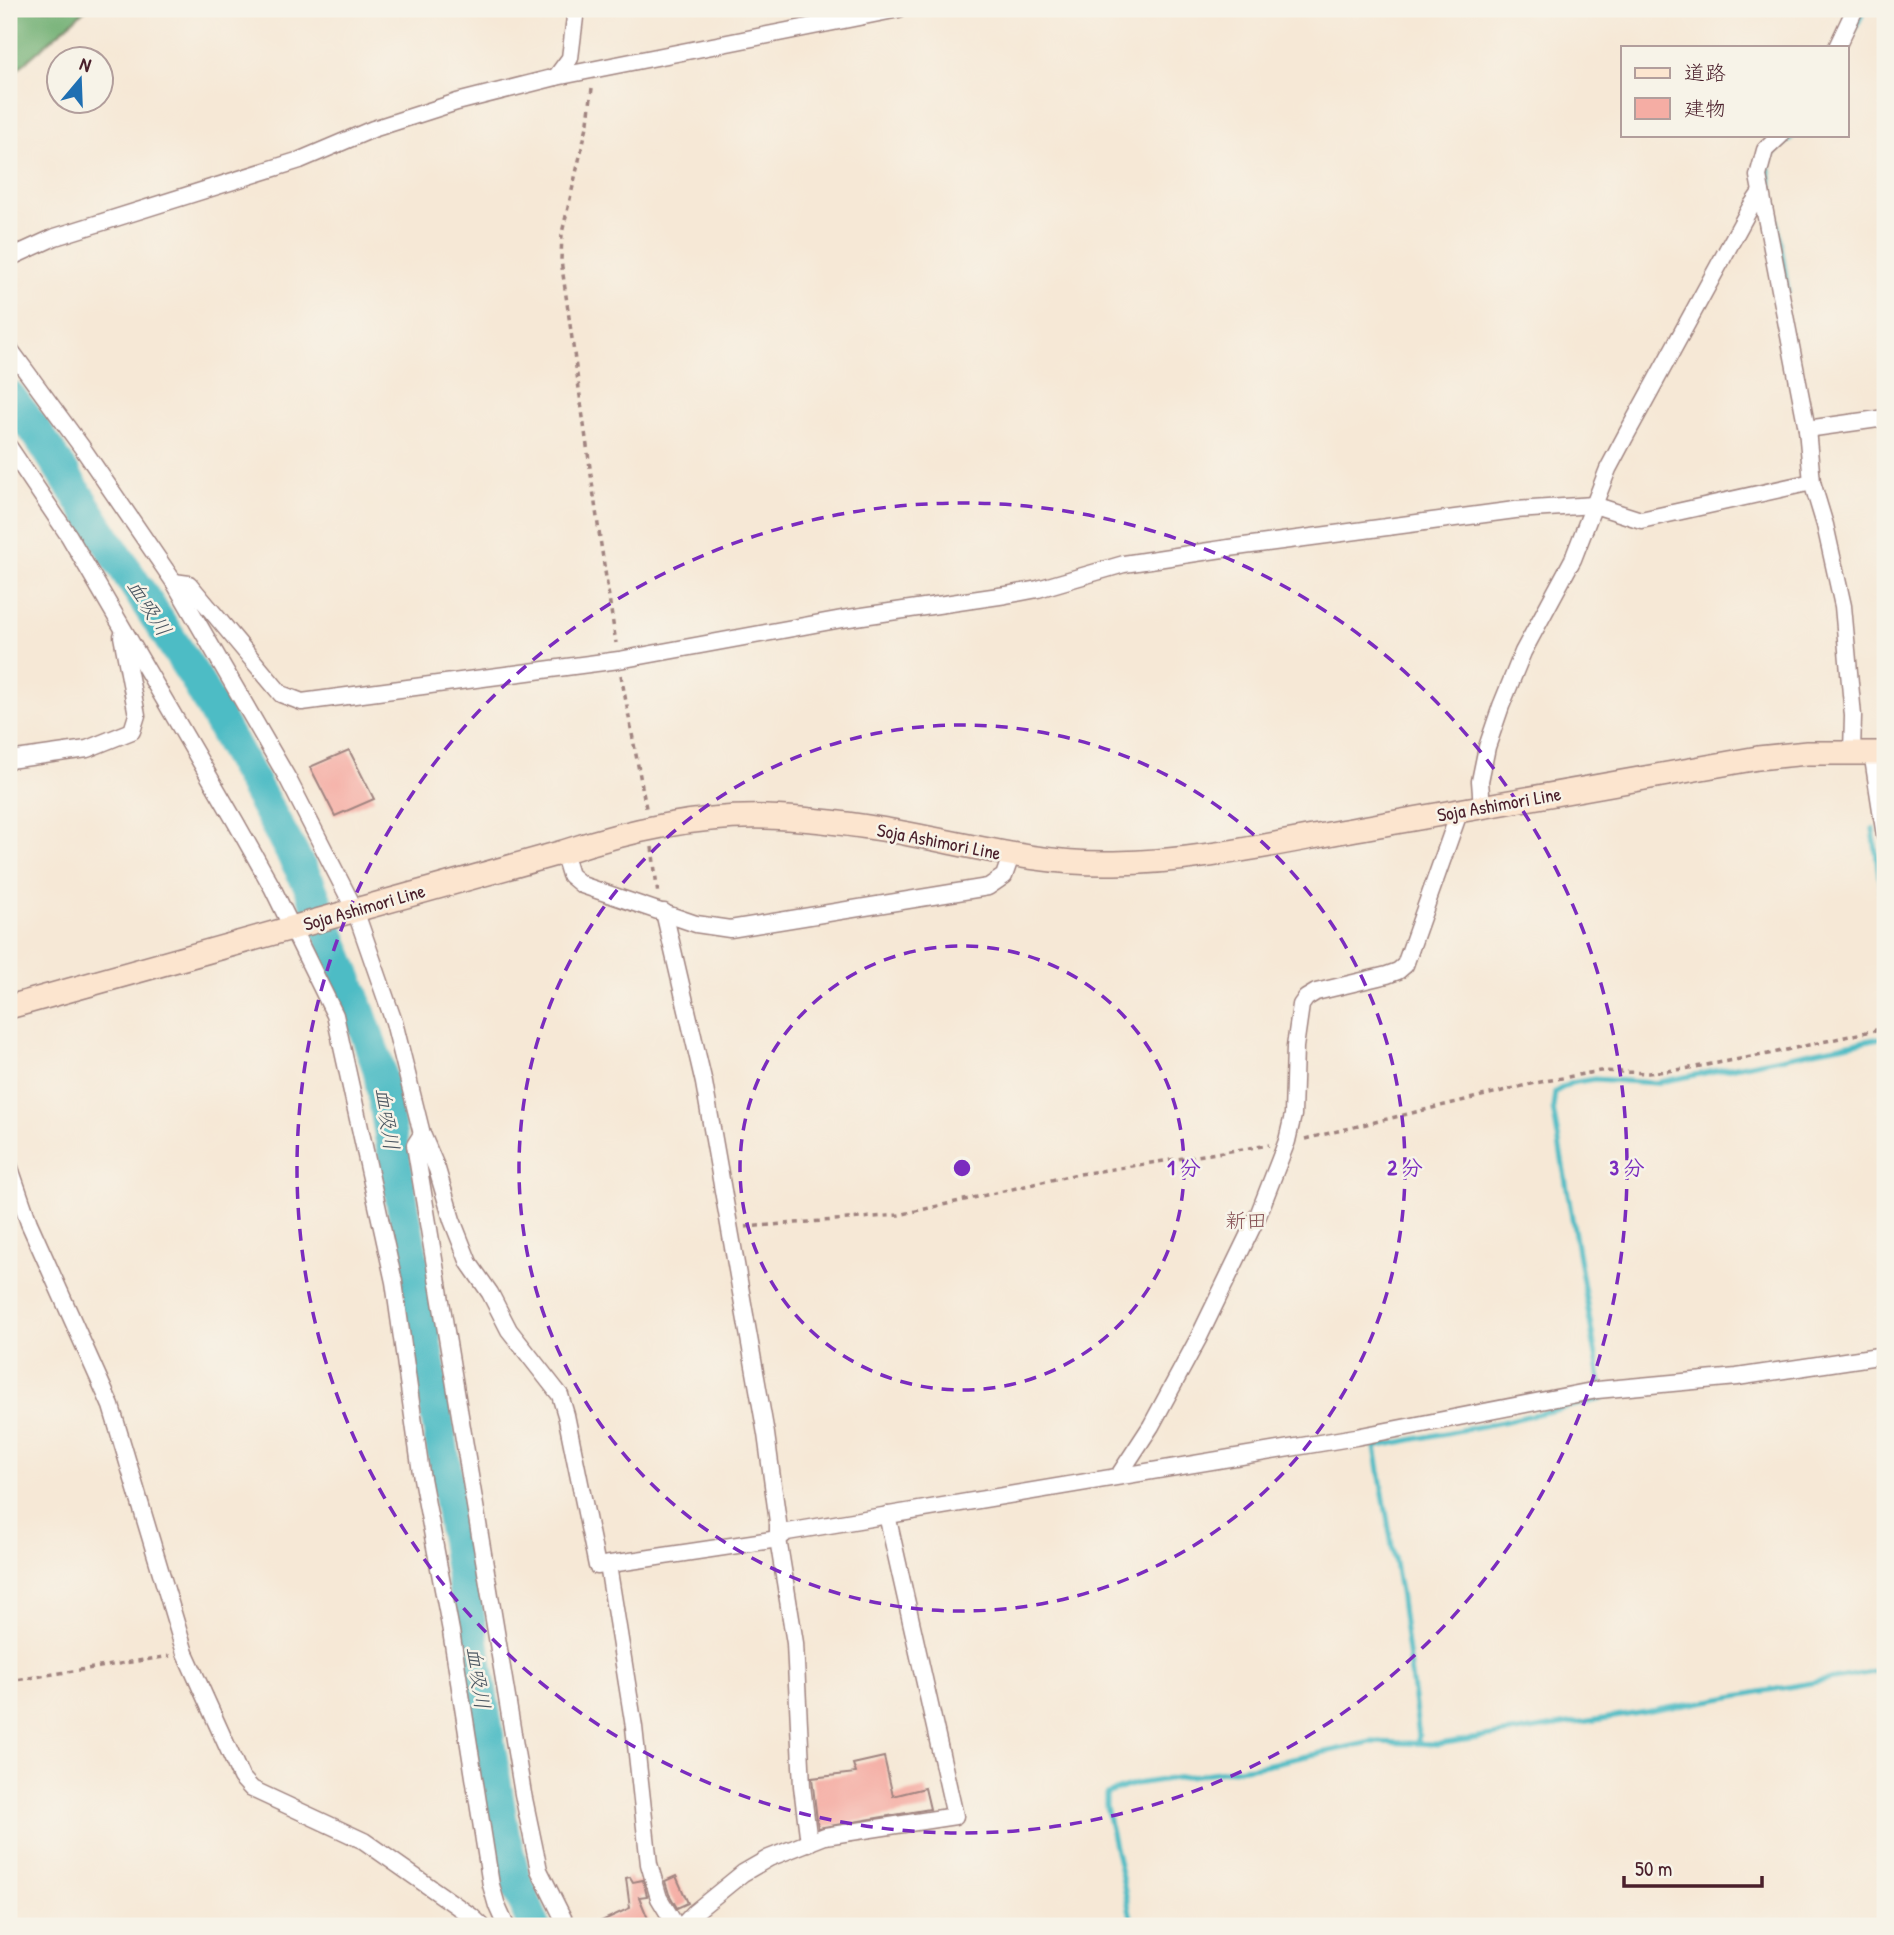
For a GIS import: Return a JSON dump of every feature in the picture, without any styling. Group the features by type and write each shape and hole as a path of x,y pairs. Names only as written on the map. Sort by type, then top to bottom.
{"main road":[{"name":"Soja Ashimori Line","path":"9,1007 563,852 608,837 694,821 763,817 825,821 884,829 1011,856 1112,863 1171,860 1758,758 1807,753 1870,752"}],"street":[{"path":"556,77 570,58 576,9"},
{"path":"9,258 55,237 300,160 373,129 457,102 556,77 899,9"},
{"path":"1837,46 1855,9"},
{"path":"1780,136 1765,150 1758,176 1812,428 1812,482 1825,525 1843,606 1853,716 1870,752 1885,836"},
{"path":"1119,1475 1151,1426 1198,1339 1259,1213 1287,1141 1293,1115 1295,1047 1301,1004 1316,992 1387,975 1405,965 1471,809 1487,747 1523,652 1573,559 1608,469 1761,192"},
{"path":"9,348 81,446 174,582 288,779 350,911 394,1022 422,1134 437,1169 452,1220 469,1263 490,1293 509,1330 560,1395 597,1566 778,1539 787,1532 1356,1437 1597,1390 1737,1377 1885,1355"},
{"path":"1812,428 1885,418"},
{"path":"9,447 69,536 297,926 335,1015 394,1282 421,1473 451,1631 491,1885 506,1926"},
{"path":"174,582 189,584 281,694 302,702 619,660 842,619 1038,589 1124,564 1515,510 1594,505 1641,520 1812,482"},
{"path":"9,760 87,749 132,731 137,715 120,624"},
{"path":"563,852 570,875 582,885 696,924 730,929 988,887 1004,876 1011,856"},
{"path":"662,912 704,1083 766,1434 778,1539 795,1643 802,1786 809,1843"},
{"path":"422,1134 415,1145 523,1794 539,1871 567,1926"},
{"path":"9,1165 29,1223 111,1406 186,1653 242,1777 252,1789 364,1841 482,1926"},
{"path":"682,1926 743,1873 769,1858 825,1836 955,1816 887,1515"},
{"path":"607,1565 634,1727 649,1864 659,1898 677,1926"}],"path":[{"path":"591,70 592,94 588,121 562,233 561,260 598,532 662,912"},
{"path":"731,1228 899,1215 1073,1175 1287,1141 1561,1078 1600,1071 1648,1073 1684,1069 1885,1028"},
{"path":"9,1681 186,1653"}],"green space":[{"path":"9,9 86,9 11,75"}],"building":[{"path":"349,750 374,799 335,816 310,767"},
{"path":"884,1757 893,1796 925,1788 930,1809 818,1828 812,1778 856,1773 853,1764"},
{"path":"676,1876 688,1903 677,1908 665,1881"},
{"path":"630,1877 633,1882 643,1880 647,1896 639,1897 651,1926 591,1926 630,1908 626,1878"}],"waterway":[{"path":"1846,46 1865,9"},
{"path":"1788,291 1768,165 1772,154 1793,136"},
{"name":"血吸川","path":"9,396 38,434 196,679 309,884 379,1069 412,1259 503,1833 514,1876 534,1926"},
{"path":"1873,829 1885,921"},
{"path":"1601,1385 1553,1108 1555,1092 1571,1083 1594,1079 1655,1083 1885,1037"},
{"path":"1417,1743 1419,1736 1400,1592 1375,1447 1502,1422 1602,1399 1602,1395"},
{"path":"1133,1926 1106,1807 1106,1794 1135,1784 1265,1765 1371,1742 1439,1744 1634,1714 1885,1670"}],"district":[{"name":"新田","path":"1246,1221"}]}
